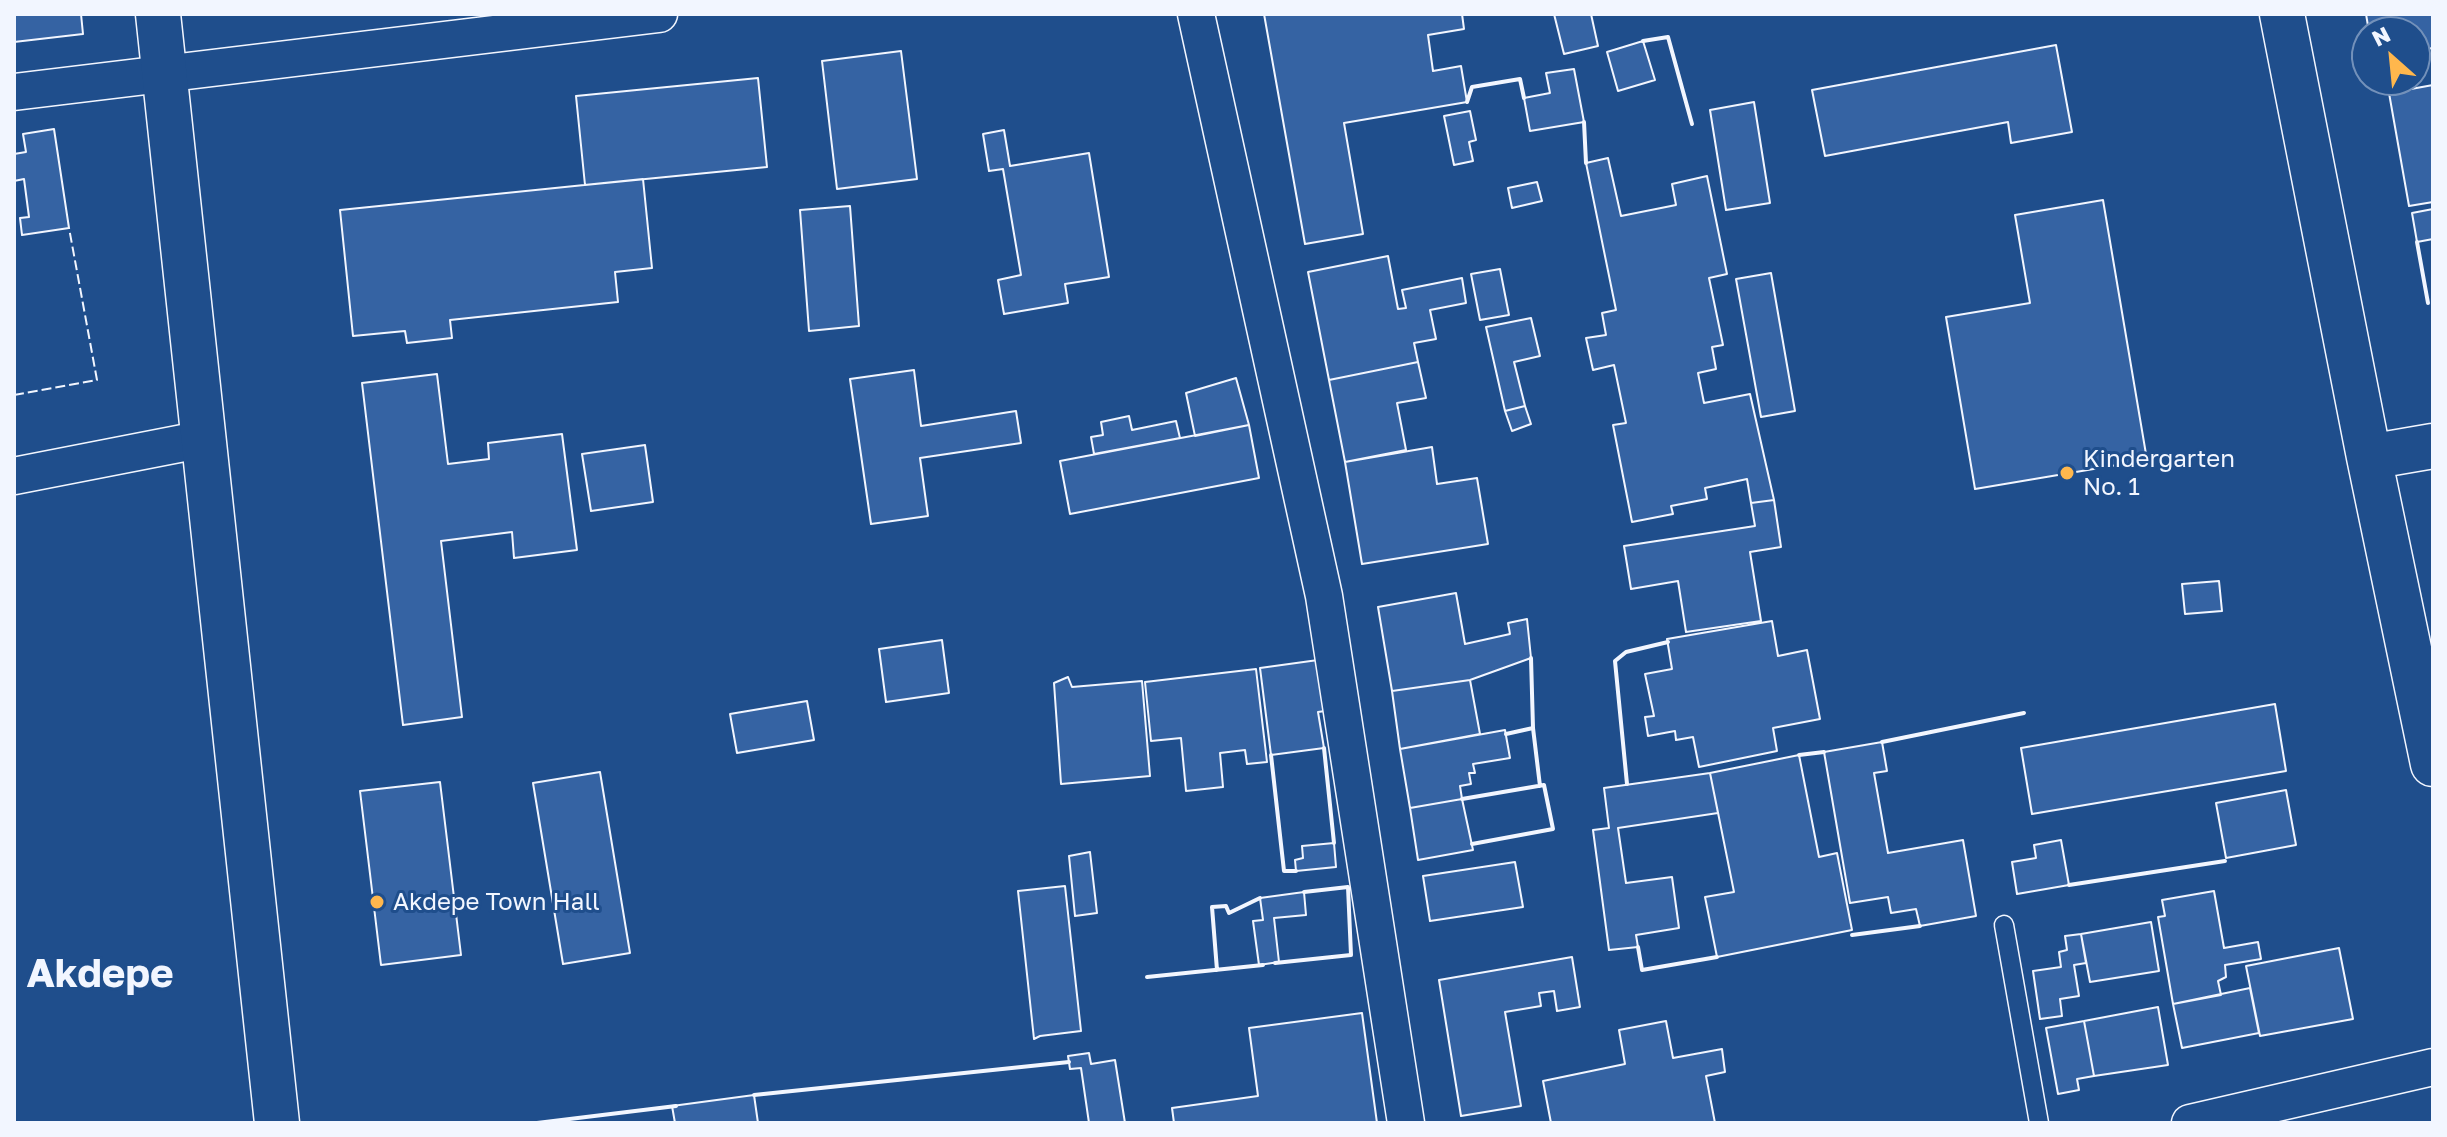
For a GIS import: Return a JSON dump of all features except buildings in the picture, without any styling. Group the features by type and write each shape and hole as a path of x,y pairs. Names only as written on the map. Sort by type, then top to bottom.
{"main road":[{"path":"158,14 277,1123"},
{"path":"2282,14 2433,764"},
{"path":"2369,457 2433,446"}],"street":[{"path":"14,92 659,14"},
{"path":"1196,14 1324,596 1406,1123"},
{"path":"14,476 204,439"},
{"path":"2190,1123 2433,1067"}],"lane":[{"path":"2004,925 2039,1123"}],"fence":[{"path":"14,395 97,380 69,228"}],"wall":[{"path":"1643,41 1668,37 1692,124"},
{"path":"1467,102 1472,87 1520,79 1524,98"},
{"path":"1584,122 1586,163"},
{"path":"2417,242 2428,303"},
{"path":"1627,784 1615,661 1626,652 1668,642"},
{"path":"1531,658 1533,728"},
{"path":"1882,742 2024,713"},
{"path":"1506,734 1533,728 1540,786"},
{"path":"1324,748 1334,843"},
{"path":"1799,755 1824,752"},
{"path":"1271,755 1284,871 1296,871"},
{"path":"1462,799 1544,785 1553,829 1472,844"},
{"path":"2069,885 2225,861"},
{"path":"1275,963 1351,955 1348,887 1304,892"},
{"path":"1217,970 1212,907 1226,906 1229,913 1260,898"},
{"path":"1852,935 1920,926"},
{"path":"1638,947 1642,970 1717,957"},
{"path":"1147,977 1263,965"},
{"path":"754,1095 1069,1062"},
{"path":"537,1123 676,1106"}],"place":[{"name":"Kindergarten No. 1","path":"2067,473"},
{"name":"Akdepe Town Hall","path":"377,902"}],"district":[{"name":"Akdepe","path":"100,974"}]}
